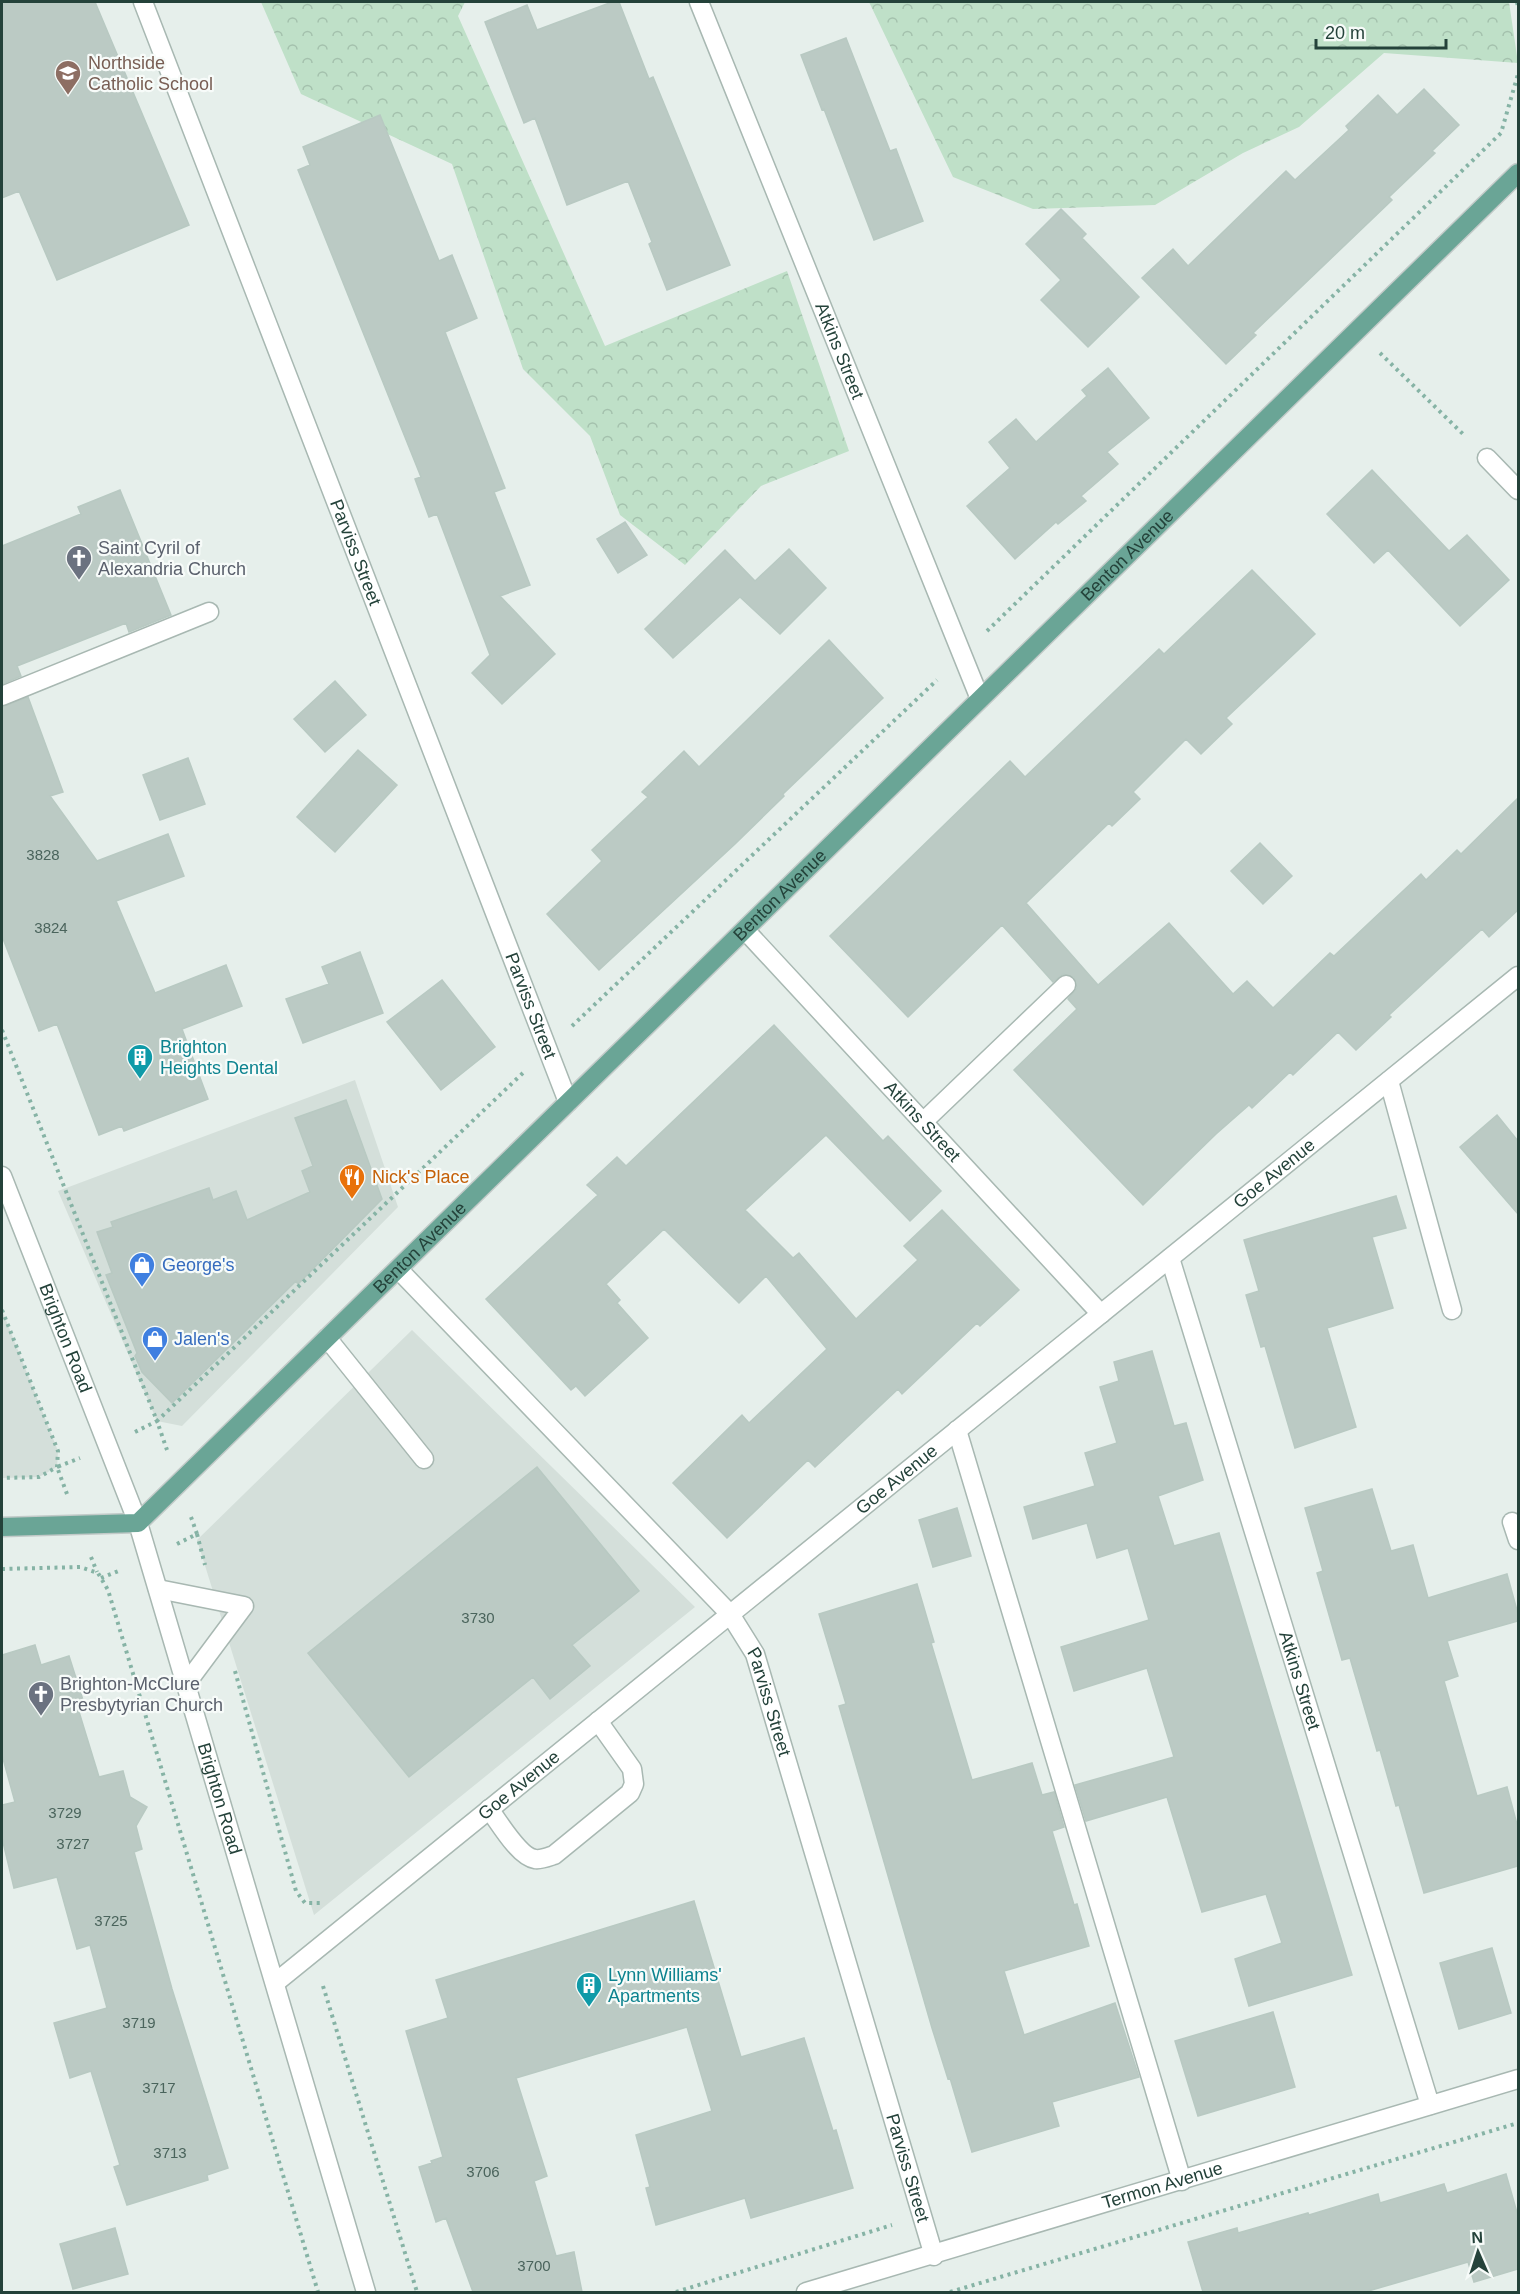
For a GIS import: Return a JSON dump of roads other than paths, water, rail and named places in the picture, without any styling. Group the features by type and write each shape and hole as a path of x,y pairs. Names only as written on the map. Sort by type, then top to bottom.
{"main road":[{"name":"Benton Avenue","path":"138,1523 1518,173"},
{"path":"2,1527 138,1523"}],"street":[{"name":"Parviss Street","path":"143,2 568,1102"},
{"name":"Atkins Street","path":"699,2 980,699"},
{"path":"1487,458 1518,490"},
{"path":"2,696 209,612"},
{"name":"Atkins Street","path":"744,930 1101,1314"},
{"name":"Goe Avenue","path":"275,1983 1518,976"},
{"path":"923,1122 1066,985"},
{"path":"1389,1081 1452,1310"},
{"name":"Brighton Road","path":"2,1176 138,1523 366,2292"},
{"name":"Atkins Street","path":"1170,1258 1430,2105"},
{"name":"Parviss Street","path":"398,1269 730,1614 755,1654 934,2256"},
{"path":"327,1338 424,1459"},
{"path":"957,1430 1182,2181"},
{"path":"1512,1522 1518,1540"},
{"path":"158,1589 244,1606 186,1684"},
{"path":"489,1809 522,1852 533,1859 554,1855 630,1793 634,1785 632,1769 598,1721"},
{"name":"Termon Avenue","path":"806,2292 934,2256 1518,2079"}],"place":[{"name":"Northside Catholic School","path":"68,96"},
{"name":"Saint Cyril of Alexandria Church","path":"79,581"},
{"name":"Brighton Heights Dental","path":"140,1080"},
{"name":"Nick's Place","path":"352,1200"},
{"name":"George's","path":"142,1288"},
{"name":"Jalen's","path":"155,1362"},
{"name":"Brighton-McClure Presbytyrian Church","path":"41,1717"},
{"name":"Lynn Williams' Apartments","path":"589,2008"}]}
